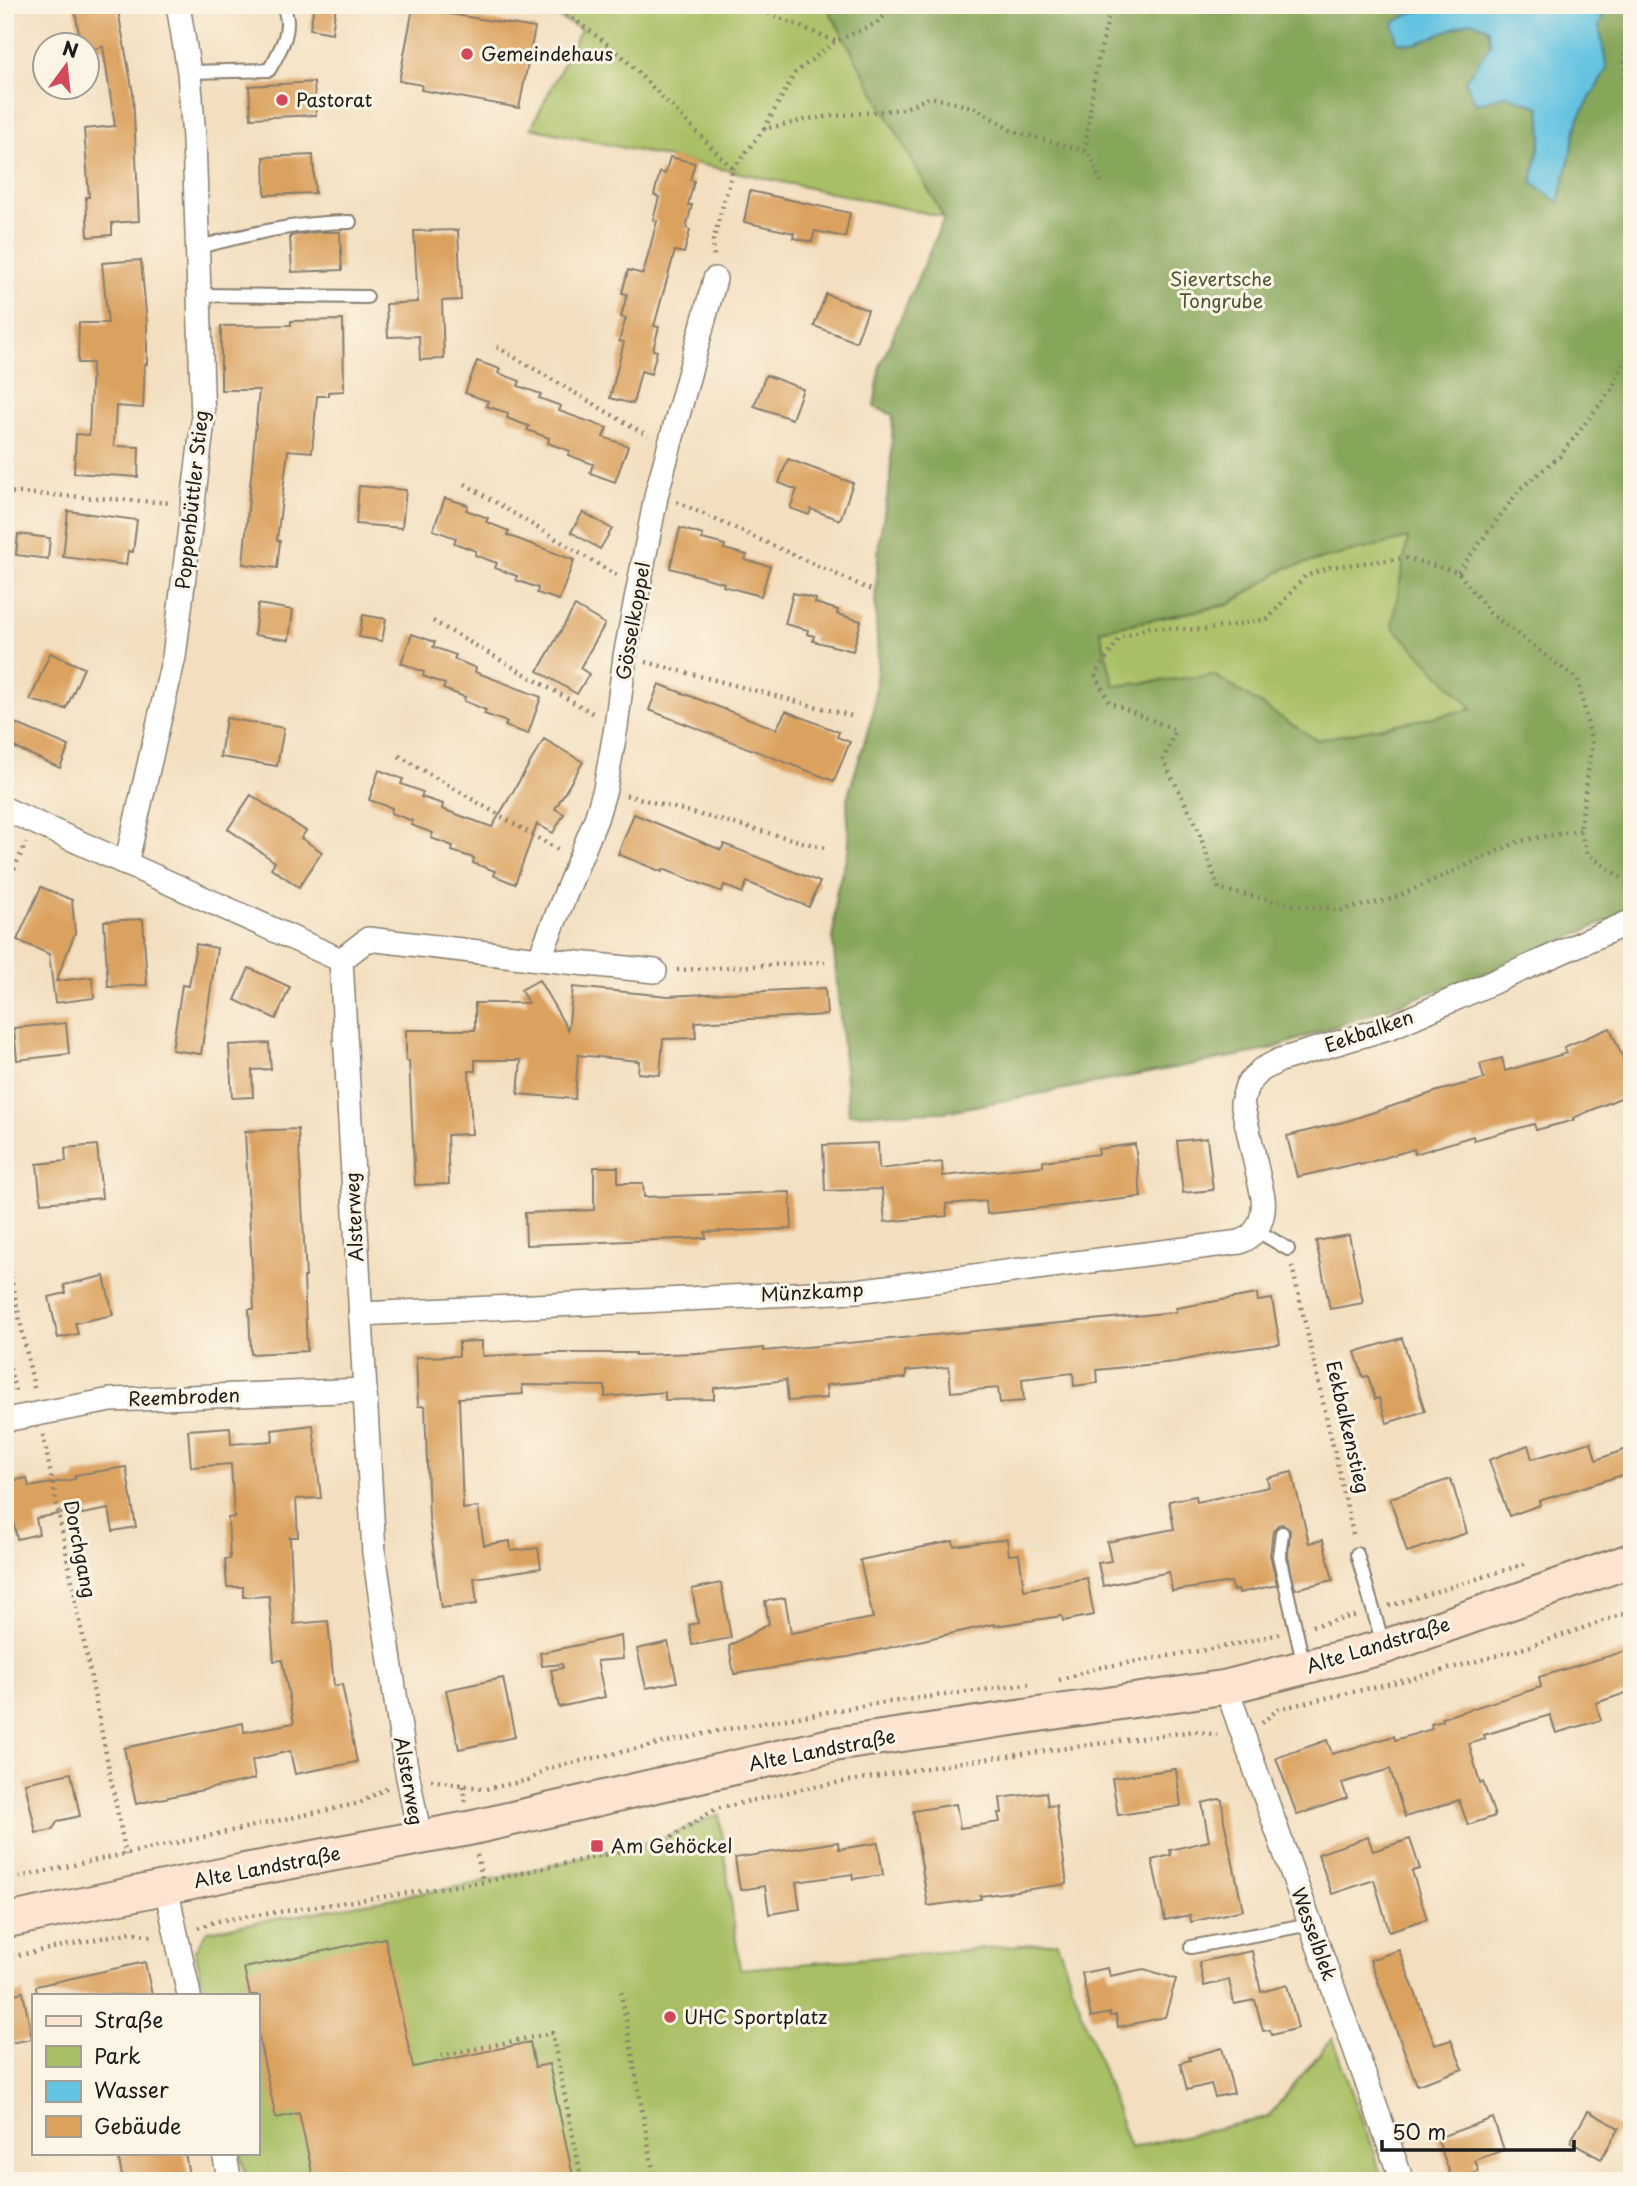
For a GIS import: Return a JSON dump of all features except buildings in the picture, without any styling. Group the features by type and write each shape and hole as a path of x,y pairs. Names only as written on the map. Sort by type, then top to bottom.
{"main road":[{"name":"Alte Landstraße","path":"5,1921 242,1871 484,1825 837,1744 1226,1687 1384,1647 1632,1560"}],"street":[{"name":"Poppenbüttler Stieg","path":"126,864 174,657 203,421 199,247 189,72 178,5"},
{"name":"Gösselkoppel","path":"539,959 596,819 605,789 625,656 657,492 715,279"},
{"path":"5,809 341,960 368,939 655,971"},
{"name":"Eekbalken","path":"1256,1230 1262,1216 1263,1197 1242,1103 1247,1085 1255,1075 1280,1060 1391,1027 1632,921"},
{"name":"Alsterweg","path":"341,960 374,1553 405,1762 420,1838"},
{"name":"Münzkamp","path":"359,1314 856,1290 1230,1245 1245,1240 1256,1230"},
{"name":"Reembroden","path":"22,1416 111,1400 365,1390"},
{"name":"Wesselblek","path":"1226,1687 1402,2181"},
{"path":"166,1888 189,1994"},
{"path":"224,2154 230,2181"}],"lane":[{"path":"189,72 269,70 286,41 286,11 282,5"},
{"path":"199,247 252,233 317,222 350,222"},
{"path":"200,295 367,297"},
{"path":"1256,1230 1288,1249"},
{"path":"1282,1533 1279,1556 1304,1667"},
{"path":"1357,1554 1384,1647"},
{"path":"1191,1947 1310,1924"}],"path":[{"path":"440,13 442,5"},
{"path":"556,5 620,54 733,169"},
{"path":"749,5 836,41"},
{"path":"715,279 713,241 733,169 764,129 795,73 836,41 877,23 895,5"},
{"path":"1085,151 1094,79 1111,5"},
{"path":"1626,5 1623,94 1632,154"},
{"path":"764,129 814,118 903,109 930,97 976,108 1012,131 1085,151 1093,160 1102,185"},
{"path":"1458,572 1520,489 1560,456 1611,390 1632,346"},
{"path":"497,347 670,449"},
{"path":"465,484 638,588"},
{"path":"5,492 194,504"},
{"path":"657,492 871,590"},
{"path":"1580,830 1520,841 1392,899 1342,910 1294,905 1219,889 1196,824 1163,760 1174,730 1109,702 1094,674 1120,638 1150,627 1203,629 1268,619 1305,576 1330,567 1405,558 1458,572 1490,613 1578,680 1592,743 1580,830 1587,854 1632,885"},
{"path":"433,621 616,727"},
{"path":"625,656 856,717"},
{"path":"399,756 578,862"},
{"path":"605,789 825,848"},
{"path":"5,888 35,823"},
{"path":"655,971 825,962"},
{"name":"Dorchgang","path":"5,1249 22,1416 126,1855"},
{"name":"Eekbalkenstieg","path":"1288,1249 1357,1554"},
{"path":"5,1348 22,1416"},
{"path":"1047,1681 1097,1668 1228,1646 1374,1611 1531,1562"},
{"path":"1261,1725 1278,1709 1443,1671 1528,1647 1632,1611"},
{"path":"425,1780 486,1789 528,1780 549,1768 722,1730 874,1704 1033,1683"},
{"path":"196,1928 216,1920 483,1882 665,1840 716,1809 806,1788 963,1762 1194,1731 1220,1735"},
{"path":"5,1881 360,1803 394,1786"},
{"path":"463,1786 465,1796"},
{"path":"478,1859 483,1882"},
{"path":"5,1958 131,1932 153,1937 163,1936"},
{"path":"621,1992 655,2181"},
{"path":"442,2056 552,2033 582,2181"}],"green space":[{"path":"534,5 826,5 944,217 531,128 581,29"},
{"name":"Sievertsche Tongrube","path":"826,5 1442,5 1413,12 1415,44 1471,21 1488,28 1491,44 1476,104 1507,95 1540,107 1542,134 1532,183 1559,201 1579,117 1607,69 1599,26 1607,5 1632,5 1632,910 1501,968 1268,1050 944,1112 849,1114 833,941 836,893 849,848 847,799 873,713 878,659 875,603 879,541 890,481 893,415 874,407 880,366 944,218","holes":["1408,538 1392,626 1473,709 1317,740 1214,675 1114,686 1100,630 1229,604 1286,568"]},
{"path":"1409,538 1393,626 1474,709 1316,740 1214,675 1114,686 1099,630 1229,605 1286,568"},
{"name":"UHC Sportplatz","path":"719,1814 740,1969 1057,1942 1130,2148 1268,2117 1332,2038 1384,2181 247,2181 240,2154 259,2154 259,1994 205,1994 195,1950 207,1931 468,1885 664,1838"}],"water":[{"path":"1442,5 1607,5 1599,26 1607,69 1579,117 1559,202 1532,183 1542,134 1540,107 1507,95 1476,104 1465,81 1491,44 1488,28 1471,21 1415,44 1397,42 1393,23 1413,12"}],"place":[{"name":"Gemeindehaus","path":"467,54"},
{"name":"Pastorat","path":"282,100"},
{"name":"Am Gehöckel","path":"597,1846"},
{"name":"UHC Sportplatz","path":"670,2017"}]}
